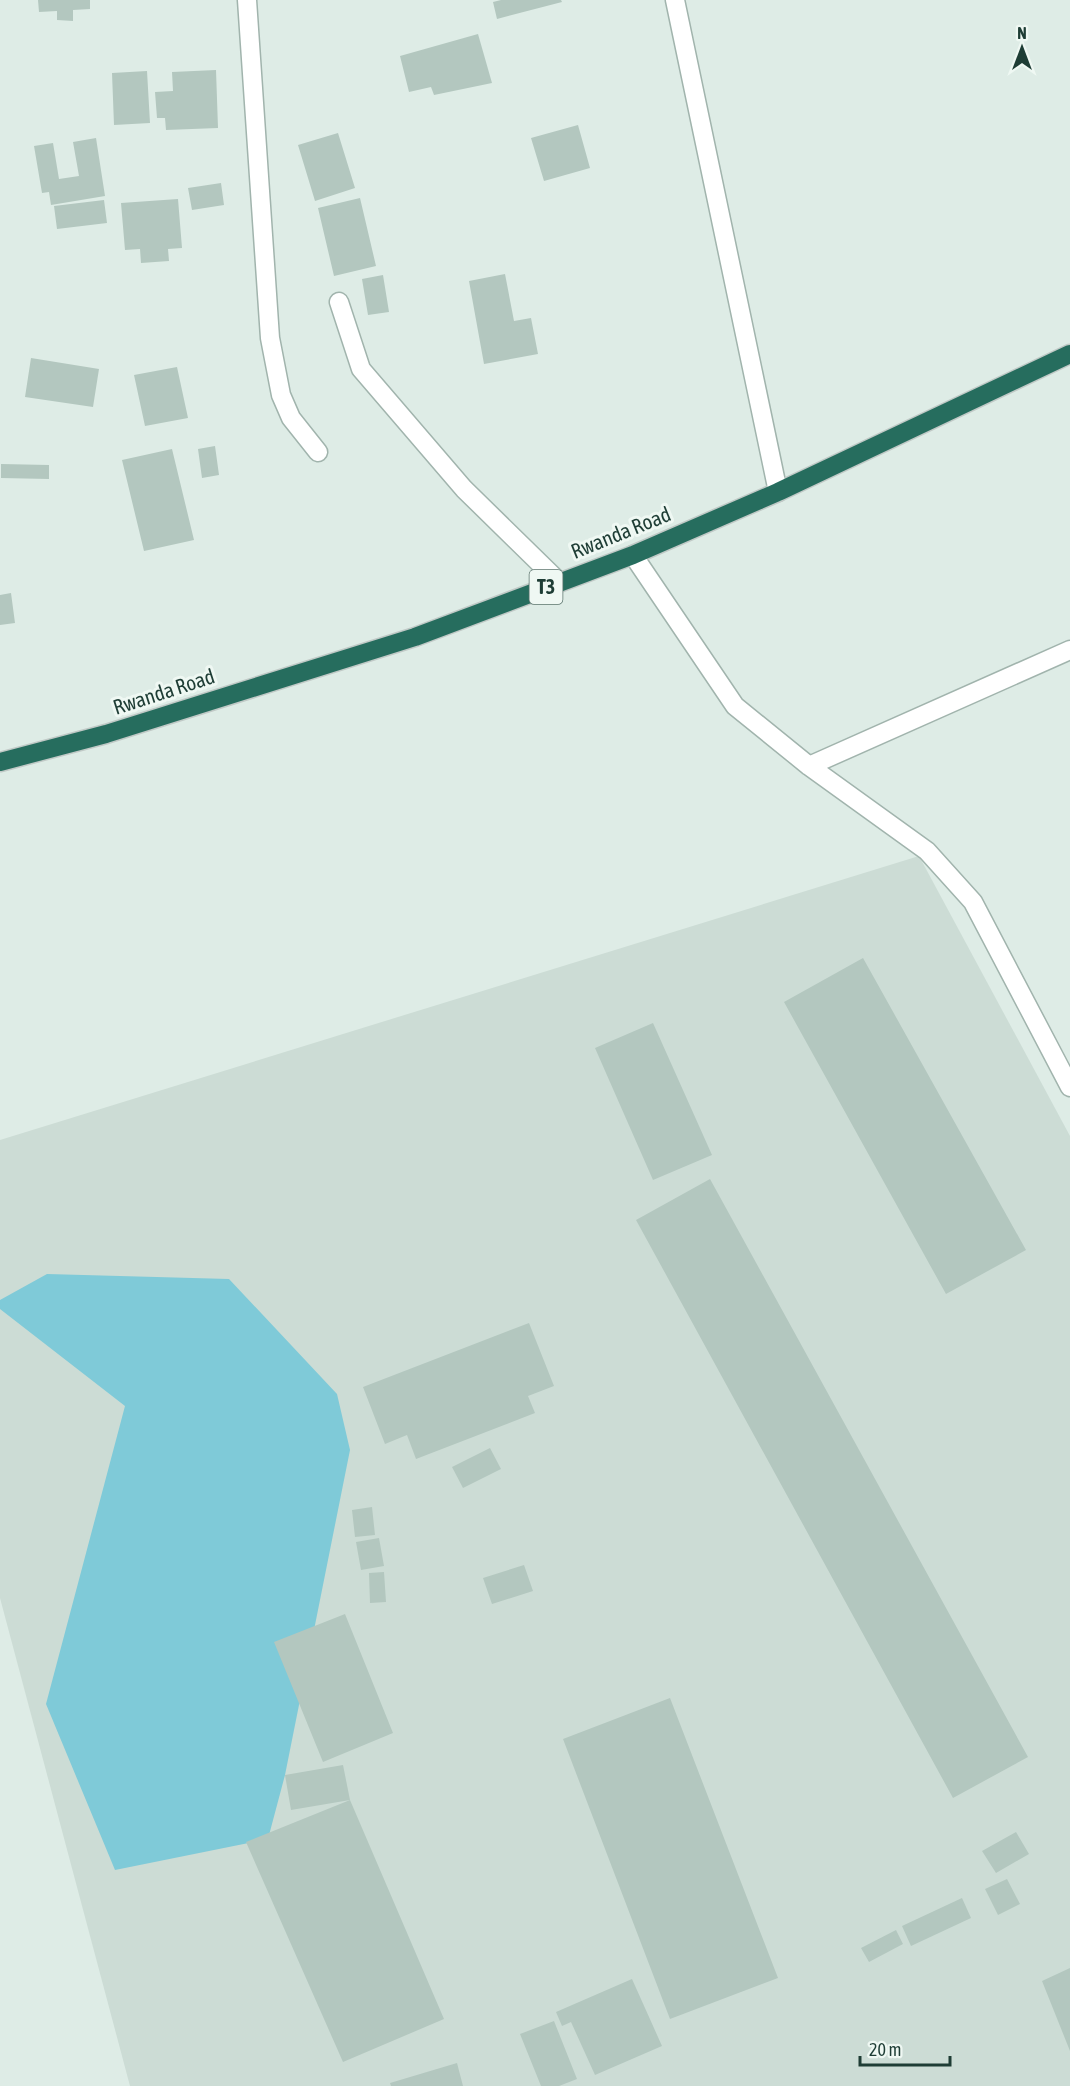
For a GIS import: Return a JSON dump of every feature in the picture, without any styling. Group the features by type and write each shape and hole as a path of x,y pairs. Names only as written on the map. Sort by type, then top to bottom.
{"highway":[{"name":"Rwanda Road","path":"0,762 106,734 416,637 633,555 777,492 1070,354"}],"street":[{"path":"247,0 270,338 281,395 291,418 318,452"},
{"path":"675,0 777,492"},
{"path":"339,302 361,369 464,489 559,582"},
{"path":"633,555 735,706 809,766 927,851 973,902 1070,1087"},
{"path":"809,766 1070,650"}],"shaded area":[{"path":"919,856 1070,1136 1070,2086 130,2086 0,1598 0,1140"}],"water":[{"path":"47,1274 229,1279 337,1394 350,1450 285,1775 268,1839 115,1870 46,1704 125,1406 0,1309 0,1300"}],"building":[{"path":"38,0 90,0 90,9 73,10 73,21 57,20 57,11 39,12"},
{"path":"561,0 562,2 497,19 493,2"},
{"path":"478,34 492,83 434,95 431,87 409,92 400,56"},
{"path":"216,70 218,128 166,130 165,118 157,118 155,92 173,91 172,72"},
{"path":"147,71 150,123 114,125 112,73"},
{"path":"578,125 590,168 544,181 531,138"},
{"path":"338,133 355,188 315,201 298,145"},
{"path":"96,138 105,196 51,205 49,192 42,193 34,146 53,143 59,179 79,176 73,142"},
{"path":"221,183 224,205 192,210 188,188"},
{"path":"360,198 376,266 334,276 318,208"},
{"path":"178,199 182,248 168,249 169,261 141,263 140,249 125,250 121,203"},
{"path":"104,200 107,223 57,229 54,206"},
{"path":"505,274 514,321 531,318 538,354 484,364 469,281"},
{"path":"383,275 389,312 368,315 362,279"},
{"path":"31,358 99,369 93,407 25,397"},
{"path":"177,367 188,418 145,426 134,375"},
{"path":"215,446 219,475 202,478 198,449"},
{"path":"172,449 194,540 144,551 122,460"},
{"path":"1,464 49,465 49,479 1,478"},
{"path":"11,593 15,623 0,625 0,595"},
{"path":"863,958 1026,1250 946,1294 784,1002"},
{"path":"653,1023 712,1155 653,1180 595,1048"},
{"path":"710,1179 1028,1757 953,1798 636,1220"},
{"path":"529,1323 554,1386 528,1396 535,1413 416,1459 407,1435 385,1444 363,1387"},
{"path":"490,1448 501,1469 463,1488 452,1467"},
{"path":"372,1507 375,1535 355,1537 352,1510"},
{"path":"379,1538 384,1566 361,1570 356,1542"},
{"path":"524,1565 533,1591 492,1604 483,1578"},
{"path":"384,1572 386,1602 370,1603 369,1573"},
{"path":"345,1614 393,1733 323,1762 274,1642"},
{"path":"670,1698 778,1978 670,2019 563,1739"},
{"path":"343,1765 350,1800 291,1810 285,1775"},
{"path":"350,1800 444,2019 343,2062 246,1842"},
{"path":"1016,1832 1029,1854 996,1873 982,1851"},
{"path":"1007,1879 1020,1904 998,1915 985,1889"},
{"path":"962,1898 971,1918 911,1946 902,1926"},
{"path":"896,1930 903,1944 869,1962 861,1948"},
{"path":"1070,1968 1070,2051 1042,1981"},
{"path":"632,1979 662,2046 595,2075 571,2022 562,2026 556,2012"},
{"path":"554,2021 577,2079 559,2086 541,2086 520,2034"},
{"path":"457,2063 463,2086 391,2086 390,2083"}]}
